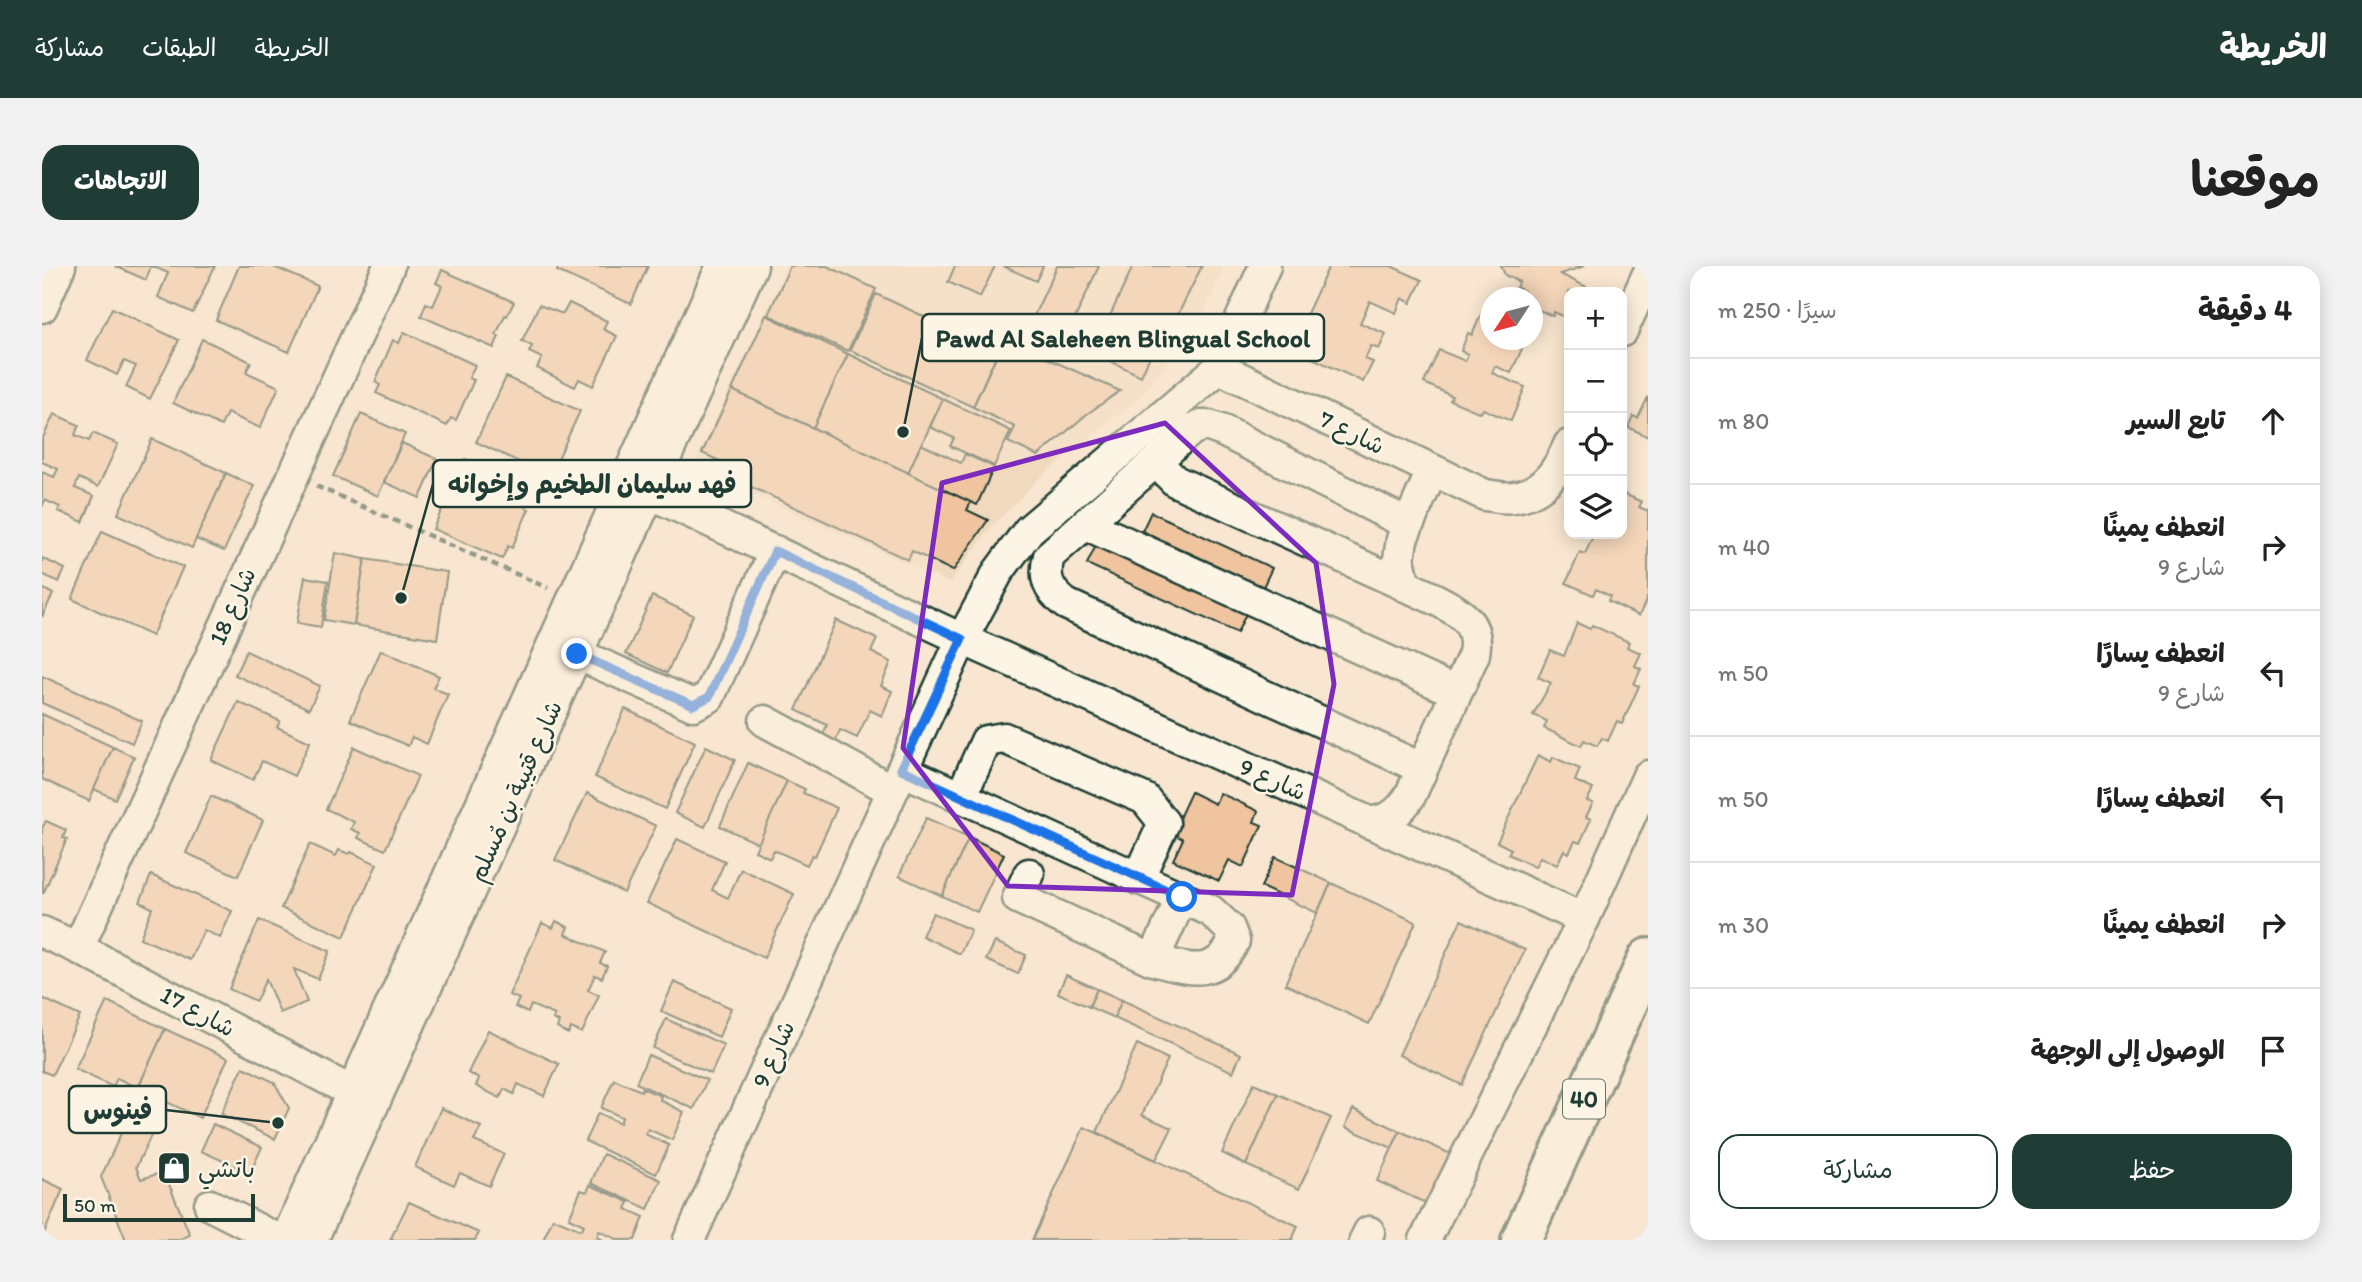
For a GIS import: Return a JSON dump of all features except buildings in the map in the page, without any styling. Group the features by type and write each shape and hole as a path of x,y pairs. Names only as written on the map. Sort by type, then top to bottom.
{"highway":[{"name":"40","path":"1521,1240 1648,958"}],"street":[{"path":"42,307 60,266"},
{"name":"شارع 18","path":"78,948 388,266"},
{"name":"شارع قتيبة بن مُسلم","path":"312,1240 577,654 637,488 723,266"},
{"name":"شارع قتيبة بن مُسلم","path":"286,1240 575,600 637,488 752,266"},
{"path":"1220,368 1265,266"},
{"path":"1627,320 1648,274"},
{"name":"شارع 9","path":"689,1240 962,639 998,572 1029,530 1220,368"},
{"name":"شارع 7","path":"1220,368 1485,495 1514,498 1541,488 1558,470 1564,456"},
{"path":"1408,524 1209,426 1200,426 1191,430 1049,556 1046,567 1048,585 1066,604 1421,768"},
{"path":"1160,457 1164,470 1175,481 1454,609 1464,616 1474,630 1477,640 1474,654 1410,796 1396,814 1387,820 1369,823"},
{"path":"1405,586 1400,568 1400,548 1432,471"},
{"name":"شارع 9","path":"637,488 962,639 1584,919"},
{"path":"1085,524 1456,692"},
{"path":"577,654 693,705 709,697 775,551"},
{"path":"765,721 897,780 961,797 1182,897 1211,911 1228,928 1234,941 1227,957 1210,968 1186,968 1153,960 1018,898 1029,874"},
{"path":"961,797 986,741 1004,738 1145,799 1164,823 1139,879"},
{"path":"1425,1240 1584,919 1648,776"},
{"path":"1153,960 1182,897"},
{"name":"شارع 17","path":"42,932 78,948 352,1092"},
{"path":"210,1205 279,1240"}],"path":[{"path":"292,475 575,600"}],"highlighted area":[{"path":"1165,423 1316,563 1334,684 1292,895 1008,886 903,748 942,483"}],"shaded area":[{"path":"787,266 1224,266 1204,311 1141,396 1043,475 991,527 950,583 693,467"}],"place":[{"name":"Pawd Al Saleheen Blingual School","path":"903,432"},
{"name":"فهد سليمان الطخيم وإخوانه","path":"401,598"},
{"name":"فينوس","path":"278,1123"},
{"name":"باتشي","path":"174,1168"}],"route":[{"path":"577,654 693,705 709,697 775,551 962,639 901,769 1182,897"}]}
